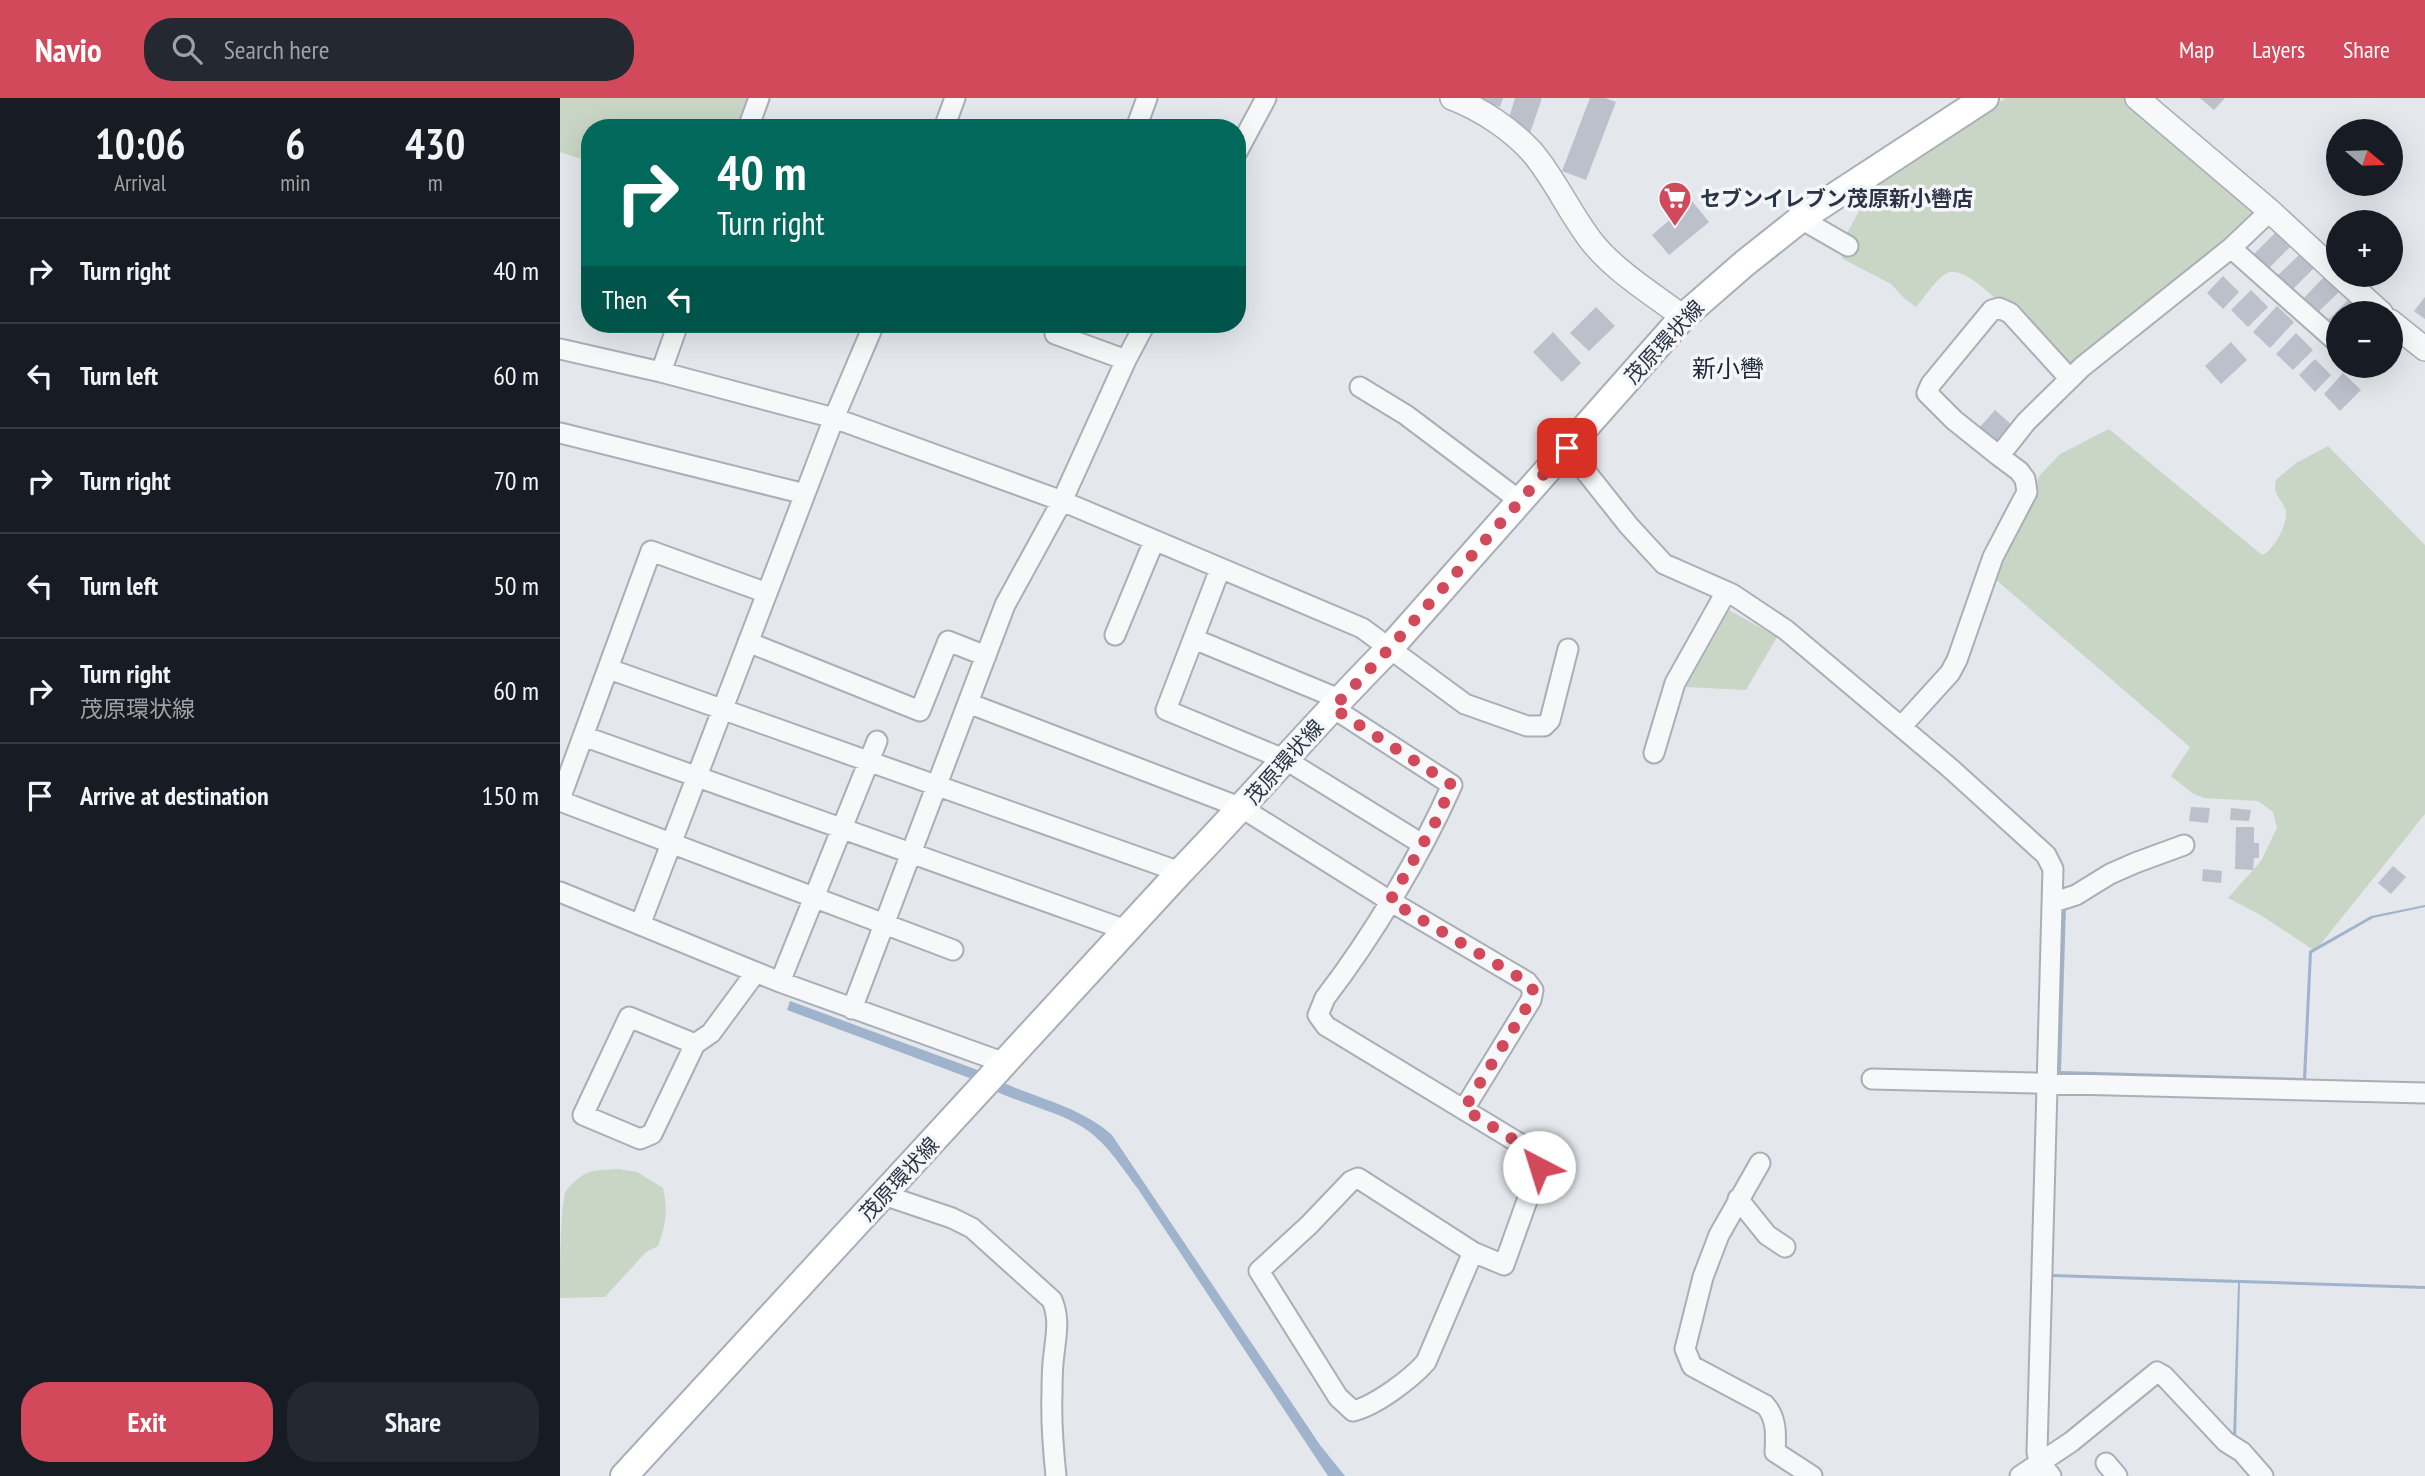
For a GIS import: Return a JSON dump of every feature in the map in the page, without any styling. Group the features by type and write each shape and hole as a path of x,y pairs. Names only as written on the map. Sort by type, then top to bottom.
{"main road":[{"name":"茂原環状線","path":"624,1476 1126,930 1389,649 1684,317 1745,263 1801,219 1985,98"}],"street":[{"path":"751,119 759,98"},
{"path":"947,119 955,98"},
{"path":"1139,119 1147,98"},
{"path":"1246,135 1266,98"},
{"path":"2137,98 2270,211 2326,263"},
{"path":"1465,100 1532,153 1593,243 1608,258 1684,317"},
{"path":"1999,456 2026,422 2070,379 2231,248 2270,211"},
{"path":"1801,219 1848,246"},
{"path":"2231,248 2326,332"},
{"path":"2351,287 2366,301"},
{"path":"1901,727 1950,673 1957,660 1993,557 2014,522 2027,492 2025,479 2019,471 1954,420 1927,393 1934,379 1992,310 1999,307 2010,313 2070,379"},
{"path":"2403,332 2425,349"},
{"path":"661,372 675,333"},
{"path":"639,925 834,418 870,333"},
{"path":"1055,333 1126,360"},
{"path":"852,1009 1005,605 1062,501 1140,333"},
{"path":"560,349 661,372 834,418 1062,501 1362,628 1465,704 1527,726 1544,726 1550,720 1568,649"},
{"path":"1360,387 1406,415 1520,501"},
{"path":"560,433 805,494"},
{"path":"1567,448 1629,526 1664,564 1726,592 1786,630 2046,855 2053,869 2037,1452 2045,1469"},
{"path":"1115,635 1154,541"},
{"path":"766,593 651,551 560,800 953,950"},
{"path":"1220,569 1166,710 1286,760 1422,844"},
{"path":"1654,753 1675,683 1726,592"},
{"path":"1194,639 1336,703 1452,785 1436,821 1390,901 1325,998 1318,1015 1326,1026 1537,1154 1540,1161 1504,1265 1473,1252 1358,1178 1351,1181 1259,1271 1338,1397 1353,1411 1378,1399 1418,1371 1426,1362 1473,1252"},
{"path":"748,642 920,711 948,641 986,656"},
{"path":"609,669 1180,872"},
{"path":"968,704 1242,808 1390,901 1527,982 1533,990 1531,1000 1464,1109"},
{"path":"583,736 1126,930"},
{"path":"780,982 877,741"},
{"path":"2054,901 2089,888 2122,869 2184,845"},
{"path":"560,892 780,982 1005,1063"},
{"path":"695,1044 629,1017 583,1115 640,1139 652,1134 695,1044 711,1033 756,972"},
{"path":"1872,1079 2425,1093"},
{"path":"1760,1163 1719,1235 1703,1278 1685,1349 1692,1366 1765,1405 1772,1412 1776,1434 1775,1452 1812,1476"},
{"path":"884,1195 952,1218 972,1228 1052,1300 1058,1335 1052,1393 1052,1442 1056,1476"},
{"path":"1738,1199 1767,1235 1785,1247"},
{"path":"2020,1476 2045,1469 2071,1442 2157,1372 2164,1376 2226,1442 2242,1452 2263,1476"}],"green space":[{"path":"560,98 759,98 751,119 581,119 581,159 560,152"},
{"path":"2006,98 2132,98 2270,211 2070,379 2013,315 1977,283 1962,274 1945,274 1916,307 1891,284 1843,259 1839,248 1877,178"},
{"path":"2109,429 2262,555 2275,543 2286,516 2275,489 2276,480 2296,463 2328,446 2425,545 2425,814 2315,951 2259,914 2228,898 2261,861 2277,828 2273,812 2258,801 2204,798 2192,793 2171,776 2190,747 1995,579 2040,475 2060,454"},
{"path":"1729,610 1777,637 1746,690 1686,687"},
{"path":"2066,906 2059,1073 2309,1080 2309,1085 2056,1074 2059,909"},
{"path":"597,1170 637,1172 663,1188 665,1217 658,1246 646,1252 605,1297 560,1298 561,1229 565,1193 585,1174"}],"water":[{"path":"2425,905 2373,918 2312,953 2306,1080 2058,1074 2063,906 2066,906 2061,1071 2303,1078 2309,951 2371,916"},
{"path":"790,1001 983,1072 1081,1114 1112,1135 1320,1445 1345,1476 1328,1476 1138,1189 1114,1156 1092,1134 1059,1115 1002,1094 975,1080 787,1010"},
{"path":"2052,1274 2425,1286 2425,1289 2240,1283 2236,1439 2233,1439 2238,1283 2052,1277"}],"building":[{"path":"1474,98 1503,98 1500,107"},
{"path":"1515,98 1542,98 1529,136 1506,128"},
{"path":"1590,98 1605,98 1616,102 1586,180 1562,171"},
{"path":"2200,98 2225,98 2214,110"},
{"path":"1692,201 1709,222 1669,255 1652,235"},
{"path":"2275,233 2290,247 2265,272 2251,257"},
{"path":"2300,254 2314,268 2290,292 2275,278"},
{"path":"2223,276 2239,292 2223,309 2207,293"},
{"path":"2324,277 2326,287 2334,287 2339,292 2326,301 2326,304 2314,316 2300,302"},
{"path":"2251,290 2268,307 2248,327 2231,310"},
{"path":"2425,297 2425,319 2414,311"},
{"path":"2277,306 2294,322 2270,348 2253,332"},
{"path":"1596,307 1615,326 1589,351 1570,333"},
{"path":"1553,332 1581,363 1562,382 1533,352"},
{"path":"2296,333 2313,350 2293,370 2276,354"},
{"path":"2231,342 2247,360 2221,384 2205,366"},
{"path":"2315,359 2326,370 2326,378 2328,378 2315,392 2299,375"},
{"path":"2338,378 2348,378 2361,390 2340,411 2324,394"},
{"path":"1995,410 2012,425 1998,442 1980,427"},
{"path":"2191,807 2210,808 2208,823 2189,821"},
{"path":"2231,808 2251,810 2249,821 2230,820"},
{"path":"2236,827 2254,827 2254,843 2259,843 2259,858 2254,858 2253,870 2235,869"},
{"path":"2393,866 2406,877 2391,894 2378,883"},
{"path":"2203,869 2222,871 2221,883 2202,881"}],"place":[{"name":"セブンイレブン茂原新小轡店","path":"1675,228"}],"district":[{"name":"新小轡","path":"1728,368"}],"route":[{"path":"1539,1167 1537,1154 1464,1109 1531,1000 1533,990 1527,982 1390,901 1436,821 1452,785 1333,708 1389,649 1567,448"}]}
